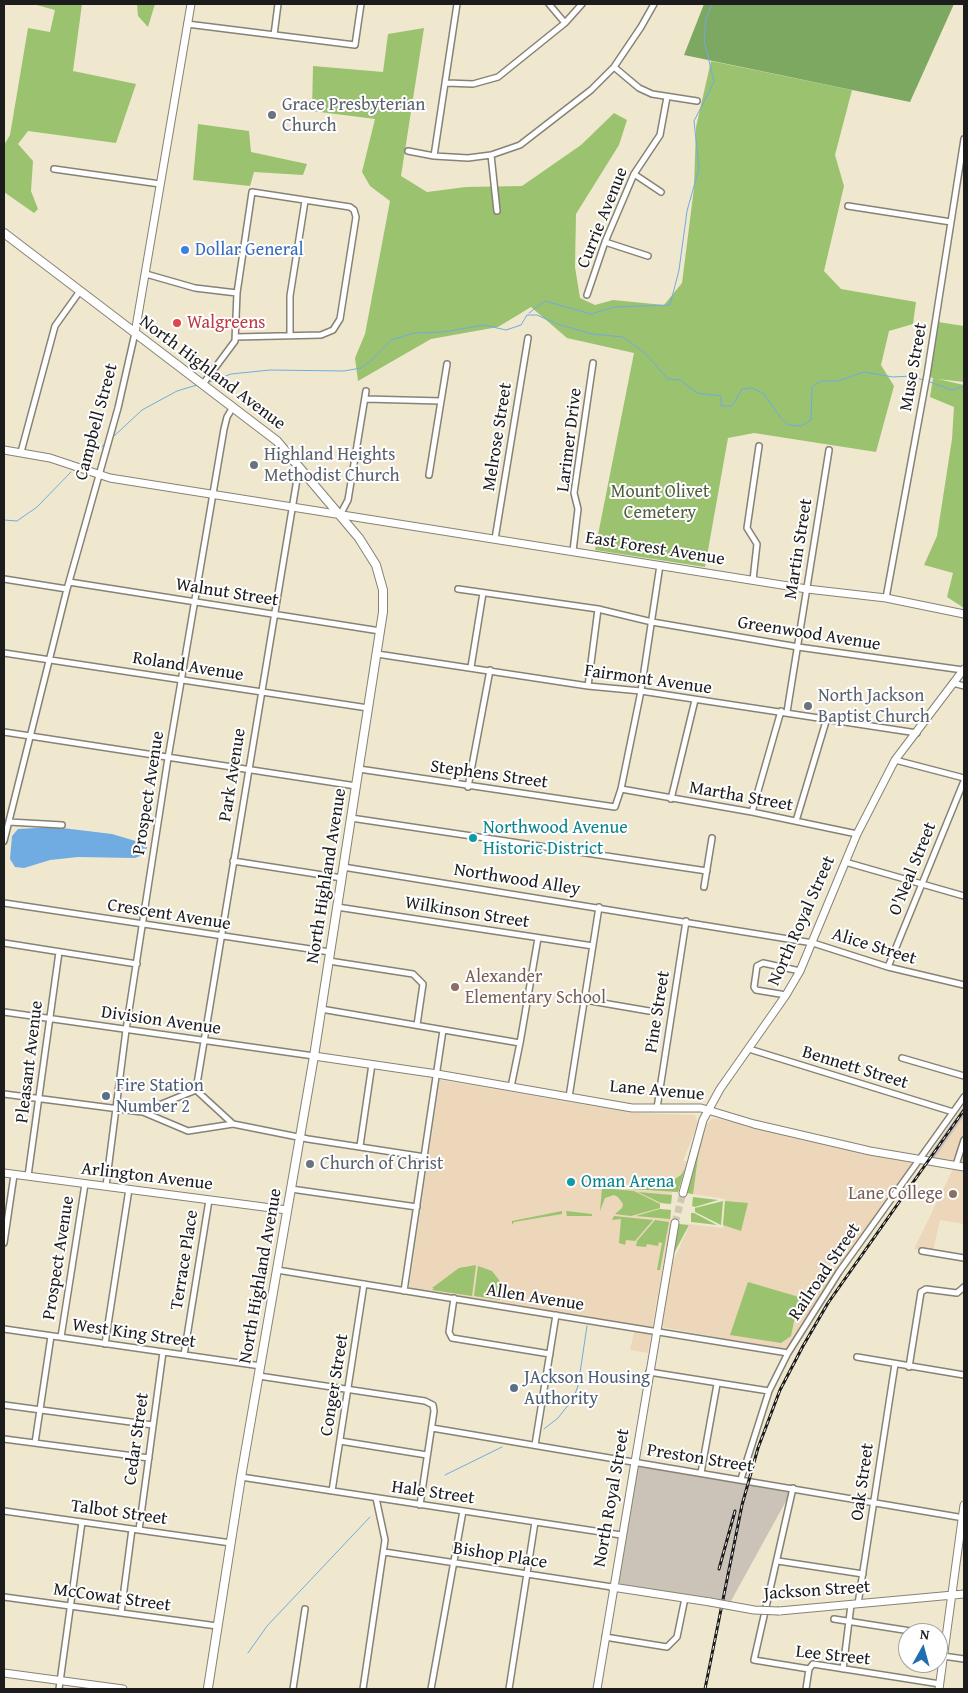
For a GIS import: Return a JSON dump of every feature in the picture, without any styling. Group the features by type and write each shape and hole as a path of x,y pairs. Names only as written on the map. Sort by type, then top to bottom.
{"main road":[{"name":"North Highland Avenue","path":"4,233 277,441 359,538 376,565 383,600 377,654 314,1056 260,1366 217,1626 209,1689"},
{"path":"199,1689 209,1689"}],"street":[{"name":"Campbell Street","path":"4,841 67,589 110,436 135,333 191,4"},
{"path":"274,35 278,4"},
{"path":"187,24 355,45 361,4"},
{"path":"434,156 457,4"},
{"path":"549,4 565,23"},
{"path":"446,83 473,84 498,77 565,23 582,4"},
{"path":"408,151 434,156 468,158 491,155 520,145 591,90 614,67 641,28 654,4"},
{"path":"614,67 639,88 667,97 698,101"},
{"name":"Currie Avenue","path":"587,295 605,242 634,174 660,135 667,97"},
{"name":"Muse Street","path":"886,598 928,375 964,139"},
{"path":"491,155 498,211"},
{"path":"54,169 160,184"},
{"path":"634,174 661,192"},
{"path":"202,383 233,346 236,337 237,293 252,192 350,207 354,210 356,217 340,319 333,330 321,335 236,337"},
{"path":"290,335 290,296 305,201"},
{"path":"848,206 951,222"},
{"path":"605,242 648,256"},
{"path":"146,274 195,288 237,293"},
{"path":"21,452 55,326 80,291"},
{"name":"Melrose Street","path":"495,539 528,338"},
{"name":"Larimer Drive","path":"572,551 578,509 574,493 594,362"},
{"path":"428,475 447,364"},
{"path":"340,515 348,500 366,391"},
{"path":"366,399 441,400"},
{"name":"Prospect Avenue","path":"106,1186 126,1030 168,758 224,428 227,417 233,407"},
{"path":"754,580 757,544 747,528 759,446"},
{"name":"East Forest Avenue","path":"4,450 50,458 98,475 213,495 807,589 886,598 964,614"},
{"name":"Martin Street","path":"752,812 784,712 798,647 829,450"},
{"name":"Park Avenue","path":"196,1090 247,770 299,465"},
{"path":"621,789 641,691 660,565"},
{"path":"4,579 67,589"},
{"name":"Walnut Street","path":"69,582 380,631"},
{"name":"Greenwood Avenue","path":"458,589 598,609 652,622 798,647 964,670"},
{"path":"471,667 483,593"},
{"path":"588,686 598,609"},
{"name":"Roland Avenue","path":"4,653 368,708"},
{"name":"Fairmont Avenue","path":"377,654 588,686 641,691 827,718 917,733"},
{"path":"468,787 490,670"},
{"name":"North Royal Street","path":"683,1193 703,1120 720,1089 786,995 800,971 857,834 894,760 917,733 964,670"},
{"path":"953,683 964,686"},
{"path":"671,799 695,700"},
{"path":"796,821 827,718"},
{"path":"4,732 356,786"},
{"path":"894,760 964,780"},
{"name":"Stephens Street","path":"359,769 468,787 615,807 621,789"},
{"name":"O'Neal Street","path":"888,967 964,780"},
{"name":"Martha Street","path":"621,789 752,812 857,834"},
{"path":"351,818 707,871"},
{"path":"9,822 62,825"},
{"path":"704,887 712,838"},
{"path":"233,861 342,878"},
{"path":"845,862 964,896"},
{"name":"Northwood Alley","path":"343,867 686,921"},
{"name":"Crescent Avenue","path":"4,903 220,937 330,952"},
{"name":"Wilkinson Street","path":"337,907 593,946"},
{"path":"569,1097 599,907"},
{"name":"Alice Street","path":"686,921 813,943 888,967 964,983"},
{"name":"Pine Street","path":"657,1108 686,921"},
{"path":"511,1087 538,938"},
{"path":"4,943 137,964"},
{"name":"Pleasant Avenue","path":"28,1176 59,952"},
{"path":"329,961 413,974 423,984 417,1025"},
{"path":"786,995 756,990 754,987 757,966 764,963 800,971"},
{"path":"585,1000 649,1011"},
{"path":"321,1009 520,1043"},
{"name":"Division Avenue","path":"4,1012 314,1056"},
{"path":"404,1291 442,1030"},
{"name":"Bennett Street","path":"749,1049 953,1112"},
{"name":"Lane Avenue","path":"314,1056 437,1074 636,1108 687,1107 708,1110 754,1124 920,1160 964,1167"},
{"path":"902,1058 964,1076"},
{"path":"360,1146 372,1064"},
{"path":"142,1112 196,1090 233,1124"},
{"path":"4,1094 142,1112 188,1131 233,1124 424,1157"},
{"name":"Railroad Street","path":"741,1479 769,1391 788,1353 839,1272 964,1097"},
{"path":"956,1166 964,1140"},
{"name":"Arlington Avenue","path":"4,1173 288,1210"},
{"path":"4,1243 14,1175"},
{"name":"Prospect Avenue","path":"61,1337 84,1184"},
{"path":"105,1344 129,1189"},
{"path":"291,1189 417,1207"},
{"name":"Terrace Place","path":"184,1355 209,1200"},
{"name":"North Royal Street","path":"597,1689 612,1587 674,1223"},
{"path":"922,1251 964,1258"},
{"name":"Allen Avenue","path":"277,1270 788,1353"},
{"name":"Conger Street","path":"332,1491 364,1284"},
{"path":"909,1367 921,1292 926,1289 957,1293 964,1287"},
{"path":"454,1298 449,1332 452,1338 550,1354"},
{"path":"535,1445 556,1315"},
{"name":"West King Street","path":"4,1329 260,1366"},
{"name":"Prospect Avenue","path":"35,1443 51,1336"},
{"name":"Cedar Street","path":"139,1530 163,1352"},
{"path":"857,1357 964,1375"},
{"name":"Oak Street","path":"843,1669 849,1622 863,1574 895,1364"},
{"path":"649,1372 769,1391"},
{"path":"259,1376 425,1402 433,1405 432,1428 420,1505"},
{"path":"701,1473 717,1384"},
{"path":"4,1405 153,1425"},
{"name":"Preston Street","path":"432,1428 963,1518"},
{"path":"4,1439 148,1458"},
{"path":"340,1441 428,1455"},
{"name":"Hale Street","path":"242,1477 621,1535"},
{"path":"793,1488 778,1561 863,1574"},
{"path":"363,1689 384,1552 385,1533 376,1498"},
{"path":"945,1623 952,1596 964,1505"},
{"name":"Talbot Street","path":"4,1511 231,1543"},
{"path":"431,1689 463,1511"},
{"path":"59,1686 82,1522"},
{"path":"509,1689 534,1522"},
{"path":"121,1613 132,1529"},
{"name":"Bishop Place","path":"384,1552 612,1587"},
{"name":"Lee Street","path":"778,1561 754,1660 808,1669 814,1664 939,1687"},
{"name":"Jackson Street","path":"612,1587 754,1610 780,1611 964,1594"},
{"name":"McCowat Street","path":"4,1597 217,1626"},
{"path":"605,1637 667,1647 677,1637 685,1598"},
{"path":"293,1689 305,1610"},
{"path":"834,1620 898,1629"},
{"path":"948,1657 964,1659"},
{"path":"806,1689 808,1669"},
{"path":"4,1673 59,1686 123,1689"},
{"path":"939,1687 941,1673"}],"shaded area":[{"path":"440,1080 634,1113 695,1115 698,1123 683,1161 688,1161 678,1192 672,1192 671,1204 661,1203 659,1206 661,1209 671,1210 671,1223 652,1327 409,1288"},
{"path":"964,1106 964,1116 934,1159 929,1155"},
{"name":"Lane College","path":"964,1116 964,1224 940,1220 933,1251 914,1249 956,1163 934,1159"},
{"path":"712,1119 909,1161 911,1163 910,1170 836,1271 788,1349 785,1350 662,1327 671,1266 690,1224 723,1228 725,1199 686,1193 707,1124"},
{"path":"634,1332 651,1335 648,1353 630,1350"},
{"path":"637,1465 791,1492 731,1601 618,1584"}],"green space":[{"path":"33,4 82,4 73,71 136,84 116,143 28,131 18,144 33,161 31,191 38,209 34,213 4,192 4,145 10,135 28,28 50,32 55,10"},
{"path":"137,4 155,4 148,27 138,16"},
{"path":"704,4 954,4 910,102 684,55"},
{"name":"Mount Olivet Cemetery","path":"424,28 401,176 427,192 466,187 522,186 581,145 614,113 627,120 619,145 576,214 575,267 580,298 595,305 613,300 664,305 682,283 694,188 696,127 711,61 852,90 835,155 844,186 824,271 841,289 916,302 913,324 889,331 881,365 894,386 876,452 754,433 728,438 705,567 595,550 634,353 567,338 531,307 498,327 431,339 358,381 355,358 365,334 390,201 370,186 362,172 375,119 312,111 313,66 383,72 388,34"},
{"path":"198,124 249,131 251,152 307,164 303,175 254,172 250,186 193,180"},
{"path":"938,322 964,326 964,382 938,379 964,385 964,608 947,597 953,573 924,565 937,536 952,439 954,407 930,397 933,378 930,377"},
{"path":"707,1122 698,1157 693,1194 686,1193"},
{"path":"685,1168 678,1192 633,1189 634,1185 658,1186 667,1184 681,1175"},
{"path":"602,1188 634,1191 660,1204 660,1208 631,1216 615,1214 622,1208 623,1204 614,1195 605,1198 600,1211"},
{"path":"638,1192 672,1195 671,1204 661,1203"},
{"path":"693,1197 718,1200 695,1207 692,1206"},
{"path":"723,1201 721,1225 695,1212 695,1208"},
{"path":"725,1201 748,1203 741,1231 723,1225"},
{"path":"660,1209 671,1210 670,1219 636,1216"},
{"path":"562,1211 562,1214 514,1222 512,1225 512,1221"},
{"path":"566,1211 592,1214 592,1216 567,1216"},
{"path":"691,1213 694,1213 717,1225 691,1222"},
{"path":"614,1216 653,1220 635,1241 626,1240 625,1245 619,1243 621,1219 612,1220"},
{"path":"655,1220 669,1222 660,1270 657,1270 662,1243 659,1242 658,1246 647,1244 646,1247 636,1246 637,1241"},
{"path":"679,1224 689,1225 673,1255 674,1246"},
{"path":"476,1265 472,1296 432,1290 434,1288 432,1288 459,1268"},
{"path":"478,1266 492,1271 499,1280 502,1287 500,1300 474,1296"},
{"path":"748,1282 799,1297 791,1336 781,1343 730,1335"}],"water":[{"path":"54,827 112,834 139,842 147,847 145,854 135,858 78,857 50,860 24,868 15,867 10,859 12,836 18,829"}],"waterway":[{"path":"529,313 545,301 591,314 614,307 670,305 679,270 687,211 699,168 694,121 714,82 704,40 706,18 712,4"},
{"path":"209,382 231,374 270,370 344,371 361,368 372,360 391,340 414,333 443,332 484,325 506,330 521,325 527,315 537,315 557,324 592,334 623,337 645,353 668,379 680,380 697,393 721,396 721,406 732,406 742,389 752,388 763,393 788,425 801,426 811,420 812,387 821,381 838,381 864,372 893,377 911,376 923,380"},
{"path":"930,382 952,390 964,386"},
{"path":"113,437 142,410 177,391 197,385"},
{"path":"83,462 106,443"},
{"path":"4,520 17,521 37,507 71,472"},
{"path":"544,1429 558,1418 573,1399 578,1386 587,1326"},
{"path":"445,1475 502,1447"},
{"path":"248,1653 267,1626 370,1517"}],"tunnel":[{"path":"675,1223 683,1193"}],"railway":[{"path":"705,1689 742,1505 758,1448 780,1390 828,1303 964,1110"},
{"path":"719,1569 735,1511"}],"place":[{"name":"Grace Presbyterian Church","path":"272,115"},
{"name":"Dollar General","path":"185,250"},
{"name":"Walgreens","path":"177,323"},
{"name":"Highland Heights Methodist Church","path":"254,465"},
{"name":"North Jackson Baptist Church","path":"808,706"},
{"name":"Northwood Avenue Historic District","path":"473,838"},
{"name":"Alexander Elementary School","path":"455,987"},
{"name":"Fire Station Number 2","path":"106,1096"},
{"name":"Church of Christ","path":"310,1164"},
{"name":"Oman Arena","path":"571,1182"},
{"name":"Lane College","path":"953,1194"},
{"name":"JAckson Housing Authority","path":"514,1388"}]}
